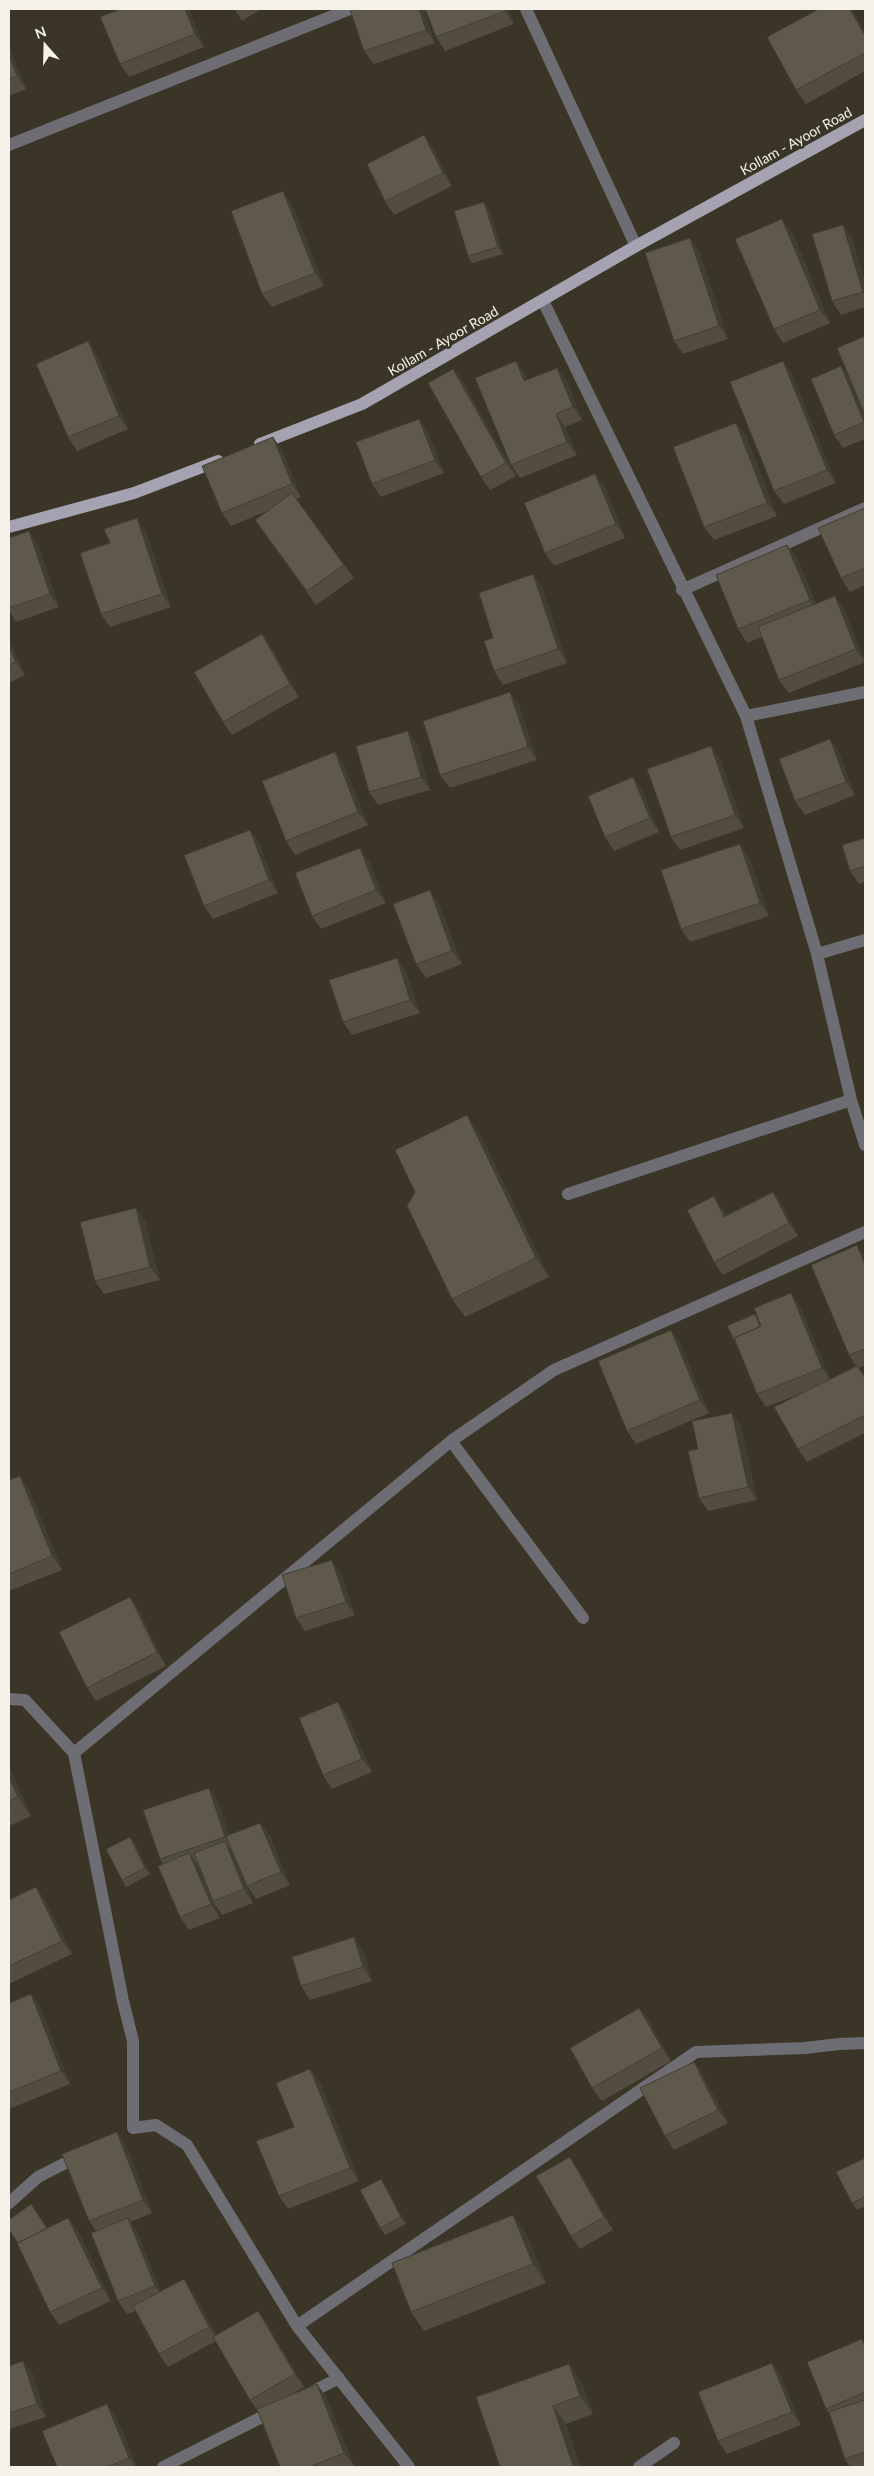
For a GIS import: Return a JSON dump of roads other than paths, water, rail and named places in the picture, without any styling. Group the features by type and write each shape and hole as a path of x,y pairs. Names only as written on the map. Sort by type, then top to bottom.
{"main road":[{"name":"Kollam - Ayoor Road","path":"244,451 362,404 636,246 865,120"},
{"path":"9,527 134,493 226,458"}],"street":[{"path":"9,145 350,9"},
{"path":"526,9 636,246"},
{"path":"543,301 682,590 746,716 817,954 851,1100 865,1145"},
{"path":"682,590 865,508"},
{"path":"746,716 865,692"},
{"path":"817,954 865,940"},
{"path":"568,1194 851,1100"},
{"path":"74,1752 452,1441 554,1370 865,1232"},
{"path":"452,1441 582,1618"},
{"path":"9,1699 25,1700 74,1752 123,2001 134,2041 128,2130 156,2126 187,2144 296,2326 409,2467"},
{"path":"296,2326 696,2052 805,2048 865,2043"},
{"path":"9,2203 38,2177 90,2150"},
{"path":"163,2467 339,2378"},
{"path":"639,2467 674,2443"}]}
